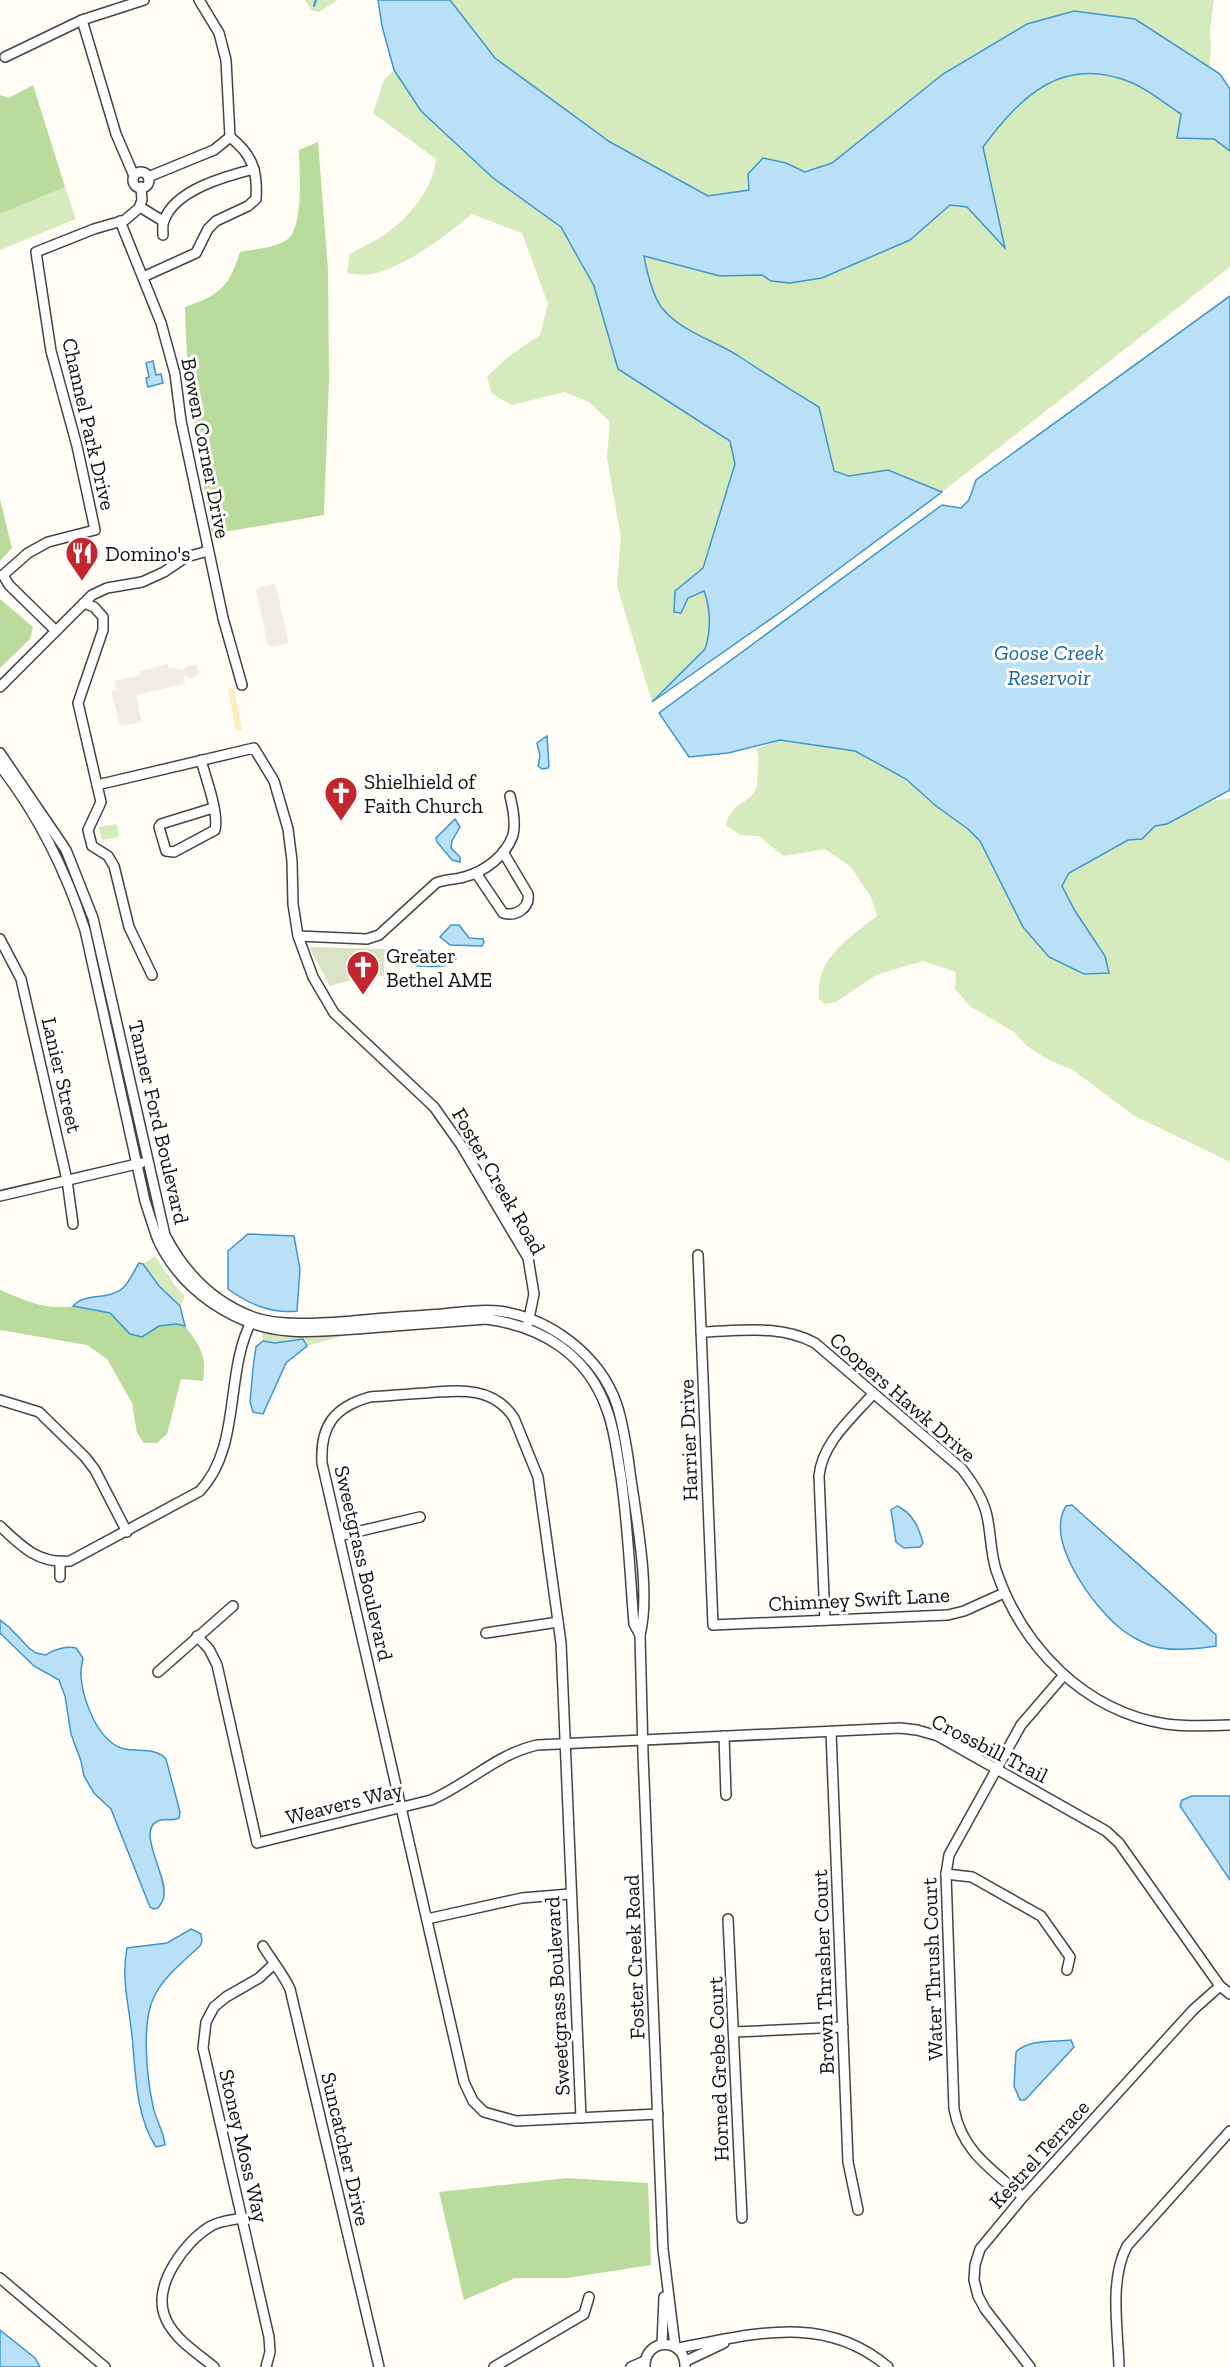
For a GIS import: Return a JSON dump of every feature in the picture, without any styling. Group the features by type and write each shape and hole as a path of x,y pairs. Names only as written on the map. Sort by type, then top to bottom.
{"street":[{"path":"5,57 82,20 144,0"},
{"path":"143,276 196,253 208,229 216,221 248,206 256,199 254,169 248,152 230,137 226,60 219,33 199,0"},
{"path":"82,20 116,134 134,176 134,183 141,187"},
{"path":"148,177 214,150 230,137"},
{"path":"163,235 163,221 182,199 219,177 254,169"},
{"path":"134,176 141,172 148,177"},
{"path":"141,187 147,184 148,177"},
{"path":"120,221 134,214 140,207 141,187"},
{"path":"140,207 163,221"},
{"name":"Bowen Corner Drive","path":"120,221 158,311 175,374 181,421 208,550 223,618 242,686"},
{"name":"Channel Park Drive","path":"56,631 9,585 3,575 28,553 48,542 95,530 77,446 51,351 36,252 120,221"},
{"path":"0,687 92,595 107,588 142,582 164,572 186,557 208,550"},
{"path":"84,603 94,607 103,617 103,630 78,703 101,802 88,830 93,846 108,856 114,866 129,927 152,975"},
{"name":"Foster Creek Road","path":"201,760 254,744 260,760 274,782 288,829 292,861 292,904 298,936 313,977 334,1013 434,1107 461,1145 528,1258 534,1294 528,1323 567,1351 585,1370 599,1391 607,1410 615,1443 626,1516 634,1624 640,1635 642,1739 665,2277 662,2344"},
{"name":"Tanner Ford Boulevard","path":"0,753 14,770 66,850 81,885 103,958 165,1235 184,1266 210,1293 252,1321"},
{"path":"97,785 201,760 213,808 215,830 174,852 166,851 159,827 161,824 213,808"},
{"name":"Tanner Ford Boulevard","path":"0,766 17,788 52,847 76,902 85,930 145,1201 158,1239 166,1254 190,1285 213,1304 252,1321 289,1331 315,1332 486,1319 528,1323"},
{"path":"298,936 367,939 379,934 436,883 476,873 489,866 504,852 513,834 514,813 510,796"},
{"path":"476,873 503,913 513,914 524,909 529,899 528,894 504,852"},
{"name":"Lanier Street","path":"0,939 21,979 68,1180 73,1224"},
{"path":"0,1196 149,1162"},
{"name":"Harrier Drive","path":"698,1255 713,1624"},
{"path":"0,1526 30,1554 49,1561 60,1562 80,1557 200,1491 214,1472 222,1451 240,1354 252,1321"},
{"name":"Coopers Hawk Drive","path":"701,1332 773,1330 801,1335 815,1343 962,1469 976,1486 985,1507 995,1566 1004,1593 1032,1642 1064,1675 1098,1700 1145,1719 1185,1726 1230,1725"},
{"name":"Sweetgrass Boulevard","path":"581,2118 561,1643 538,1477 514,1418 509,1410 489,1396 464,1390 370,1397 356,1401 335,1416 325,1430 321,1446 322,1463 464,2082 473,2101 484,2112 516,2121 658,2115"},
{"path":"825,1620 820,1462 825,1450 873,1394"},
{"path":"0,1400 39,1412 85,1457 95,1470 127,1532"},
{"path":"339,1536 420,1517"},
{"path":"60,1562 60,1577"},
{"name":"Chimney Swift Lane","path":"713,1624 948,1615 964,1611 1004,1593"},
{"path":"158,1672 233,1606"},
{"path":"486,1633 558,1622"},
{"name":"Weavers Way","path":"197,1636 209,1649 217,1665 257,1843 401,1809 450,1792 502,1757 519,1749 537,1745 642,1739"},
{"name":"Water Thrush Court","path":"1023,2198 975,2154 957,2125 954,2098 946,1874 949,1855 1021,1725 1064,1675"},
{"name":"Crossbill Trail","path":"642,1739 900,1728 938,1736 1107,1832 1119,1844 1220,1986 1230,1994"},
{"name":"Brown Thrasher Court","path":"831,1732 848,2162 858,2210"},
{"path":"724,1736 726,1795"},
{"path":"946,1874 972,1877 1041,1916 1070,1957 1066,1970"},
{"path":"427,1919 522,1898 570,1894"},
{"name":"Horned Grebe Court","path":"728,1919 742,2218"},
{"name":"Suncatcher Drive","path":"263,1946 283,1974 290,1989 379,2367"},
{"name":"Stoney Moss Way","path":"266,2367 270,2352 269,2337 203,2048 206,2022 214,2007 226,1997 259,1978 274,1964"},
{"name":"Kestrel Terrace","path":"1030,2367 985,2309 978,2296 974,2280 975,2265 980,2250 1023,2198 1193,2010 1220,1986"},
{"path":"735,2032 843,2027"},
{"path":"1119,2367 1116,2284 1120,2258 1127,2246 1230,2131"},
{"path":"214,2367 175,2334 164,2313 163,2289 170,2271 198,2235 213,2225 242,2218"},
{"name":"Foster Creek Road","path":"665,2277 677,2347"},
{"path":"0,2278 105,2367"},
{"path":"494,2367 584,2314 589,2297"},
{"path":"631,2367 645,2364 651,2349 662,2344 677,2347 773,2331 812,2332 843,2341 863,2350 888,2367"},
{"path":"677,2347 686,2364 734,2338"}],"green space":[{"path":"305,0 338,0 319,12 311,10"},
{"path":"450,0 1214,0 1209,67 1135,19 1073,11 1027,24 943,74 832,163 805,172 786,163 750,190 708,196 610,142 495,58"},
{"path":"394,70 421,111 493,178 561,227 594,286 618,369 730,441 735,464 702,568 675,591 674,612 688,598 704,590 709,619 705,649 652,702 617,586 621,538 607,458 610,422 589,402 564,392 512,405 492,394 487,377 508,357 540,335 548,304 522,233 472,214 422,251 394,267 366,275 347,273 350,254 387,233 407,215 421,199 434,170 436,159 373,113 384,80"},
{"path":"1079,74 1109,75 1133,83 1181,114 1177,138 1214,139 1230,151 1230,267 942,492 888,470 849,476 834,471 819,407 726,349 678,323 659,303 644,256 720,276 762,275 771,281 910,240 950,205 967,207 1004,247 983,147 1011,111 1028,94 1054,79"},
{"path":"33,85 65,187 0,214 0,95 9,98"},
{"path":"318,142 328,269 329,378 324,515 212,534 194,421 185,307 214,294 227,282 240,252 272,246 289,238 294,230 299,209 299,150"},
{"path":"65,187 76,219 0,250 0,214"},
{"path":"0,499 12,548 0,561"},
{"path":"0,599 33,627 30,639 0,668"},
{"path":"780,740 855,751 906,779 980,841 1084,974 1108,972 1105,955 1075,911 1062,885 1069,873 1128,840 1142,839 1155,826 1167,824 1211,801 1230,798 1230,1162 1133,1115 1073,1070 1049,1060 1028,1047 1014,1032 971,1007 955,989 956,972 923,961 876,975 836,1002 825,1004 819,999 822,972 828,961 845,942 877,916 871,897 850,866 825,849 783,856 759,836 741,835 726,826 732,812 750,797 757,786 758,755 756,749"},
{"path":"117,824 119,837 102,840 99,827"},
{"path":"309,947 385,949 384,976 367,975 330,986"},
{"path":"155,1256 185,1296 180,1306 159,1286 143,1264"},
{"path":"0,1290 40,1305 90,1307 104,1310 113,1315 130,1334 167,1324 185,1326 195,1339 203,1357 203,1381 181,1379 167,1434 157,1443 144,1443 137,1433 132,1403 107,1359 87,1345 0,1330"},
{"path":"262,1332 303,1336 345,1335 307,1346 303,1339 275,1343 263,1341"},
{"path":"567,2178 648,2183 651,2265 567,2278 515,2278 464,2300 439,2192"}],"sand":[{"path":"234,688 242,730 236,731 228,689"}],"shaded area":[{"path":"273,584 276,586 288,641 286,644 271,647 268,645 256,590"},
{"path":"168,664 169,668 182,671 189,665 197,665 199,673 192,679 184,676 185,684 136,695 142,722 120,726 111,691 117,690 114,681 140,675 139,671"}],"water":[{"path":"378,0 450,0 495,58 610,142 708,196 749,190 748,174 763,158 786,163 805,172 832,163 943,74 1027,24 1074,11 1135,19 1220,74 1230,89 1230,151 1214,139 1177,138 1181,114 1137,85 1106,75 1084,74 1064,77 1045,85 1028,97 997,128 983,147 1005,248 967,207 950,205 910,240 822,278 790,283 771,281 762,275 720,276 644,256 655,297 662,308 678,323 737,355 819,407 834,471 849,476 888,470 942,492 782,611 652,702 705,649 709,620 704,591 688,598 681,613 674,612 675,591 703,568 735,464 730,441 618,369 594,286 561,227 493,178 421,111 394,70 382,26"},
{"name":"Goose Creek Reservoir","path":"1230,296 1230,790 1167,824 1155,826 1142,839 1128,840 1069,873 1062,886 1075,911 1105,956 1109,973 1084,974 1049,957 1023,927 980,841 906,779 855,751 780,740 728,753 689,757 659,713 942,505 961,508 969,500 976,480"},
{"path":"153,361 156,375 161,374 163,383 148,387 146,378 149,377 146,363"},
{"path":"547,736 549,766 542,769 538,766 540,756 537,743"},
{"path":"455,819 460,827 452,841 451,848 460,857 460,862 452,860 436,838"},
{"path":"451,925 459,925 469,938 483,939 482,946 450,945 440,937"},
{"path":"419,950 457,956 455,960 446,965 417,966 413,963 413,955"},
{"path":"248,1234 294,1236 300,1269 297,1311 278,1311 261,1307 228,1289 228,1251"},
{"path":"139,1263 143,1264 159,1286 180,1306 185,1326 176,1324 159,1326 142,1337 130,1334 110,1313 73,1306 84,1299 117,1292 130,1279"},
{"path":"303,1339 307,1346 286,1363 263,1414 253,1412 250,1402 256,1347 263,1341 275,1343"},
{"path":"1072,1505 1216,1635 1216,1646 1176,1649 1152,1646 1127,1633 1109,1618 1086,1589 1067,1554 1062,1537 1061,1520 1066,1506"},
{"path":"897,1506 907,1513 920,1532 923,1543 920,1547 904,1548 896,1542 891,1510"},
{"path":"0,1620 36,1653 46,1655 61,1648 76,1648 83,1658 81,1677 85,1697 98,1728 112,1743 121,1748 151,1751 166,1759 180,1812 179,1818 156,1822 151,1828 151,1845 164,1887 163,1898 158,1908 150,1907 111,1809 94,1793 84,1776 71,1734 65,1696 59,1680 34,1666 0,1633"},
{"path":"1192,1796 1230,1796 1230,1880 1180,1806 1182,1800"},
{"path":"191,1929 201,1934 200,1946 163,1983 150,2008 146,2035 149,2081 154,2111 165,2145 156,2147 140,2107 125,1981 125,1959 127,1948 167,1943"},
{"path":"1071,2040 1074,2047 1025,2100 1020,2100 1014,2086 1016,2052 1034,2043"},
{"path":"0,2330 35,2358 40,2367 0,2367"}],"waterway":[{"path":"314,6 316,0"}],"place":[{"name":"Domino's","path":"82,582"},
{"name":"Shielhield of Faith Church","path":"341,822"},
{"name":"Greater Bethel AME","path":"363,996"}]}
